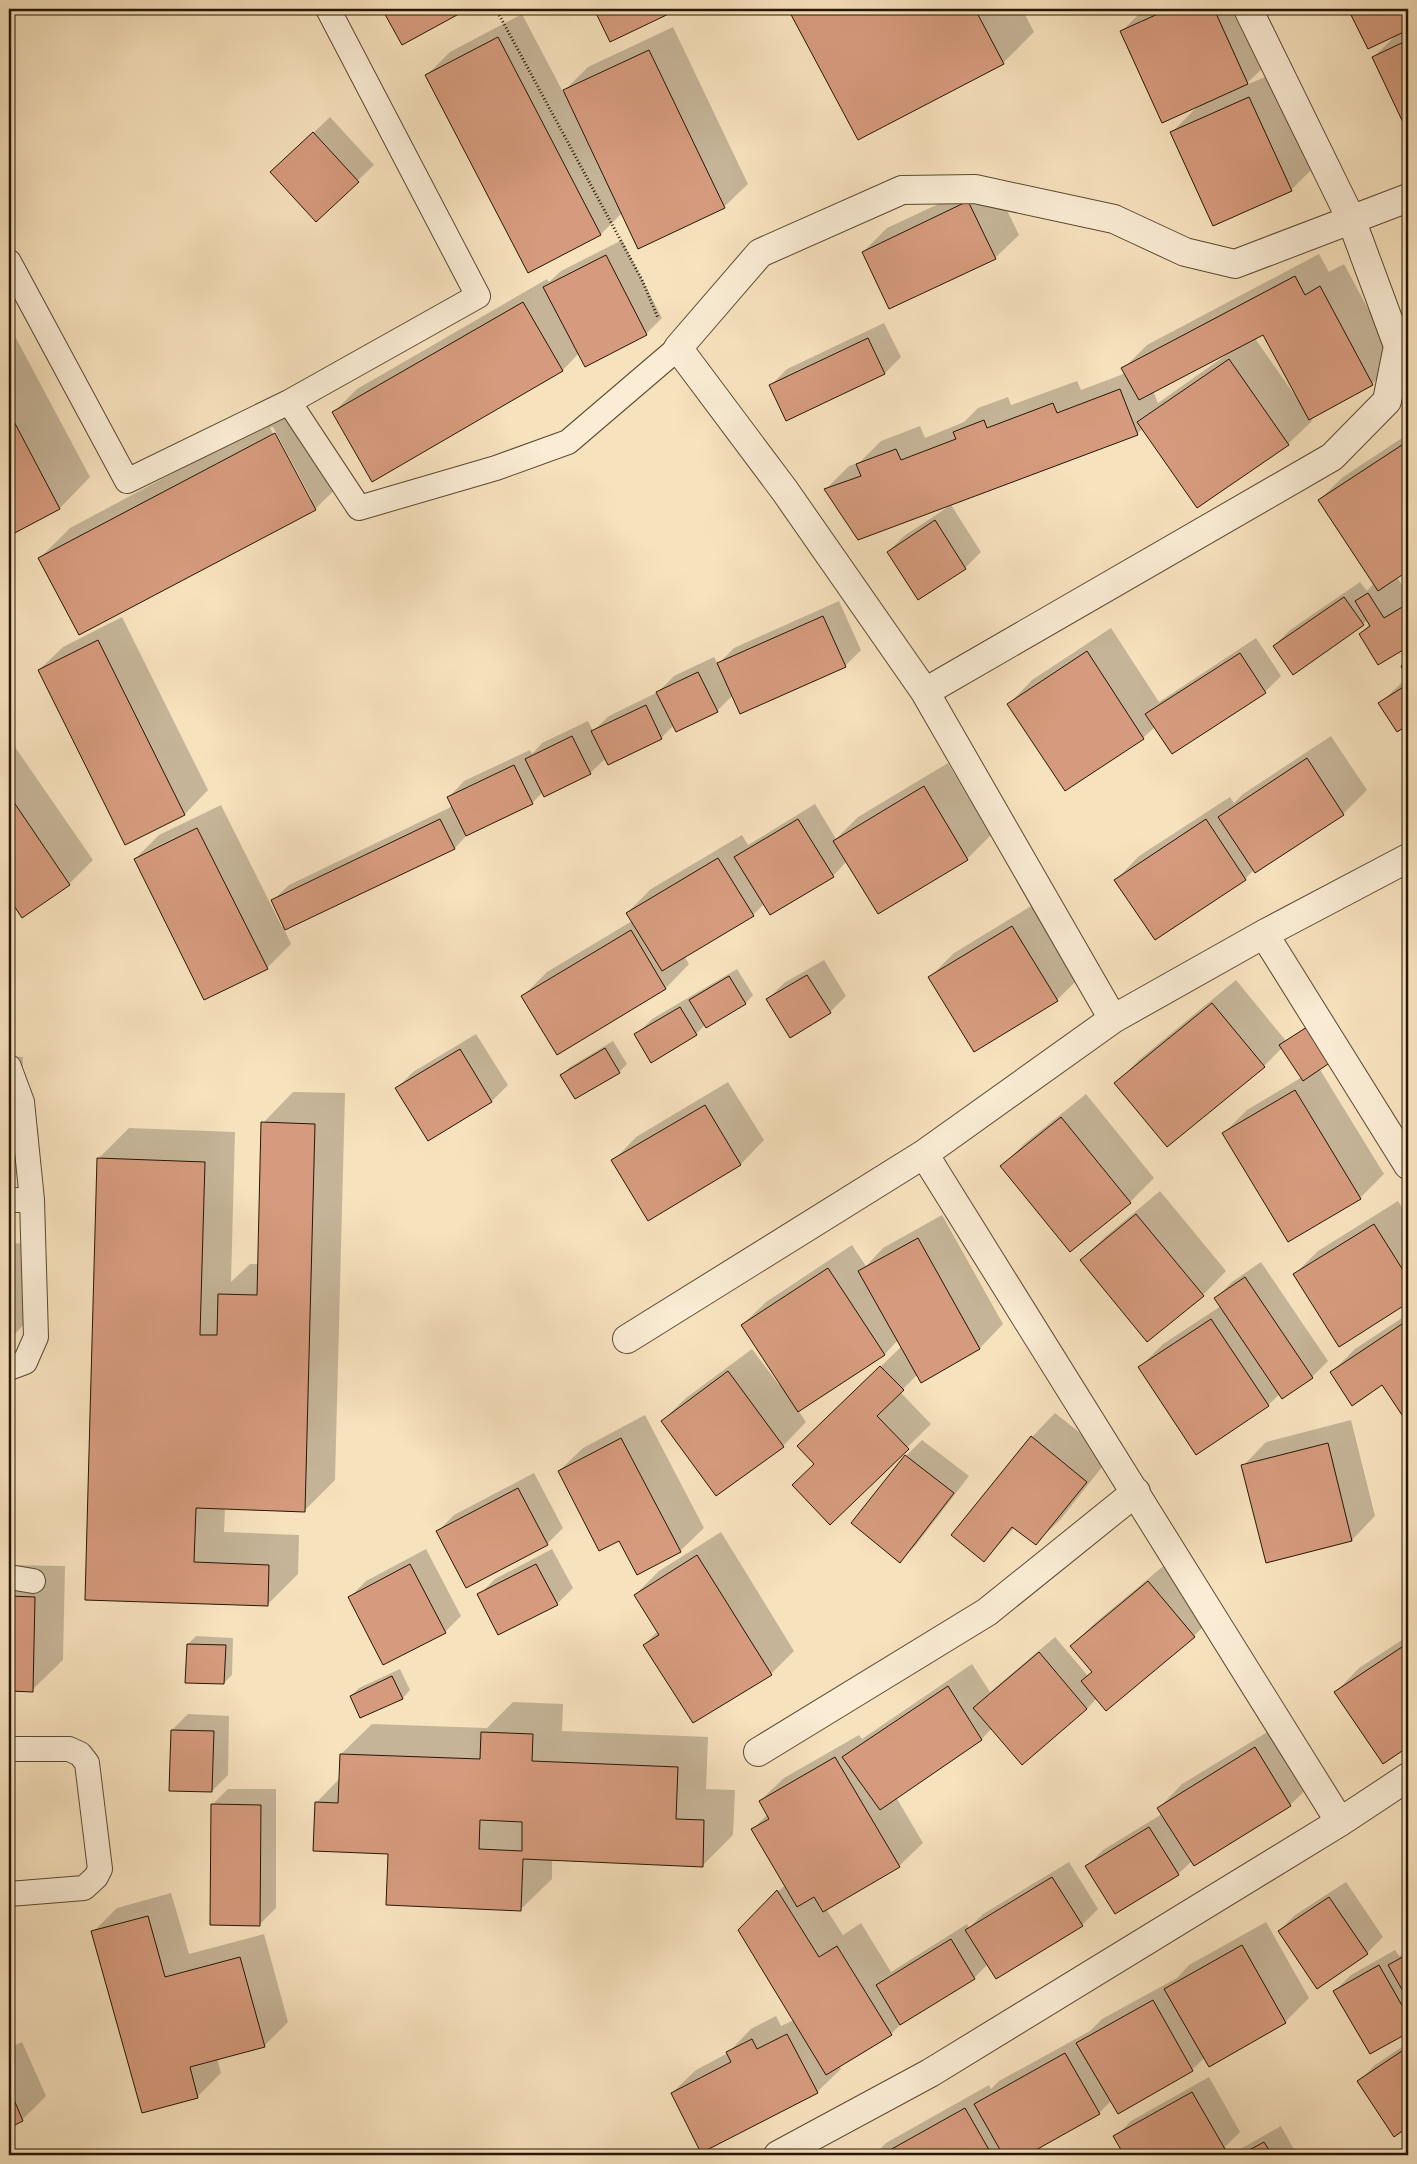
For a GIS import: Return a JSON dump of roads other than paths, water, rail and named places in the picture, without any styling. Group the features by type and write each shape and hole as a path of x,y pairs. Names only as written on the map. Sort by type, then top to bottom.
{"street":[{"path":"924,692 1332,458 1387,401 1398,346 1352,219 1272,62 1248,9"},
{"path":"1113,1019 924,692 784,491 678,348 760,252 902,190 975,189 1114,219 1185,252 1235,264 1408,198"},
{"path":"627,1339 924,1154 1113,1019 1264,934 1408,858"},
{"path":"1264,934 1408,1166"},
{"path":"924,1154 1340,1822"},
{"path":"758,1752 987,1612 1136,1492"},
{"path":"778,2155 930,2073 1340,1822 1408,1777"}],"lane":[{"path":"9,262 127,481 289,402 478,296 328,9"},
{"path":"289,402 359,508 496,468 568,442 678,348"},
{"path":"9,1067 22,1102 32,1200 36,1337 25,1362 9,1368"},
{"path":"9,1200 32,1200"},
{"path":"9,1577 33,1581"},
{"path":"9,1749 69,1749 80,1754 87,1763 100,1869 90,1885 84,1888 9,1894"}]}
